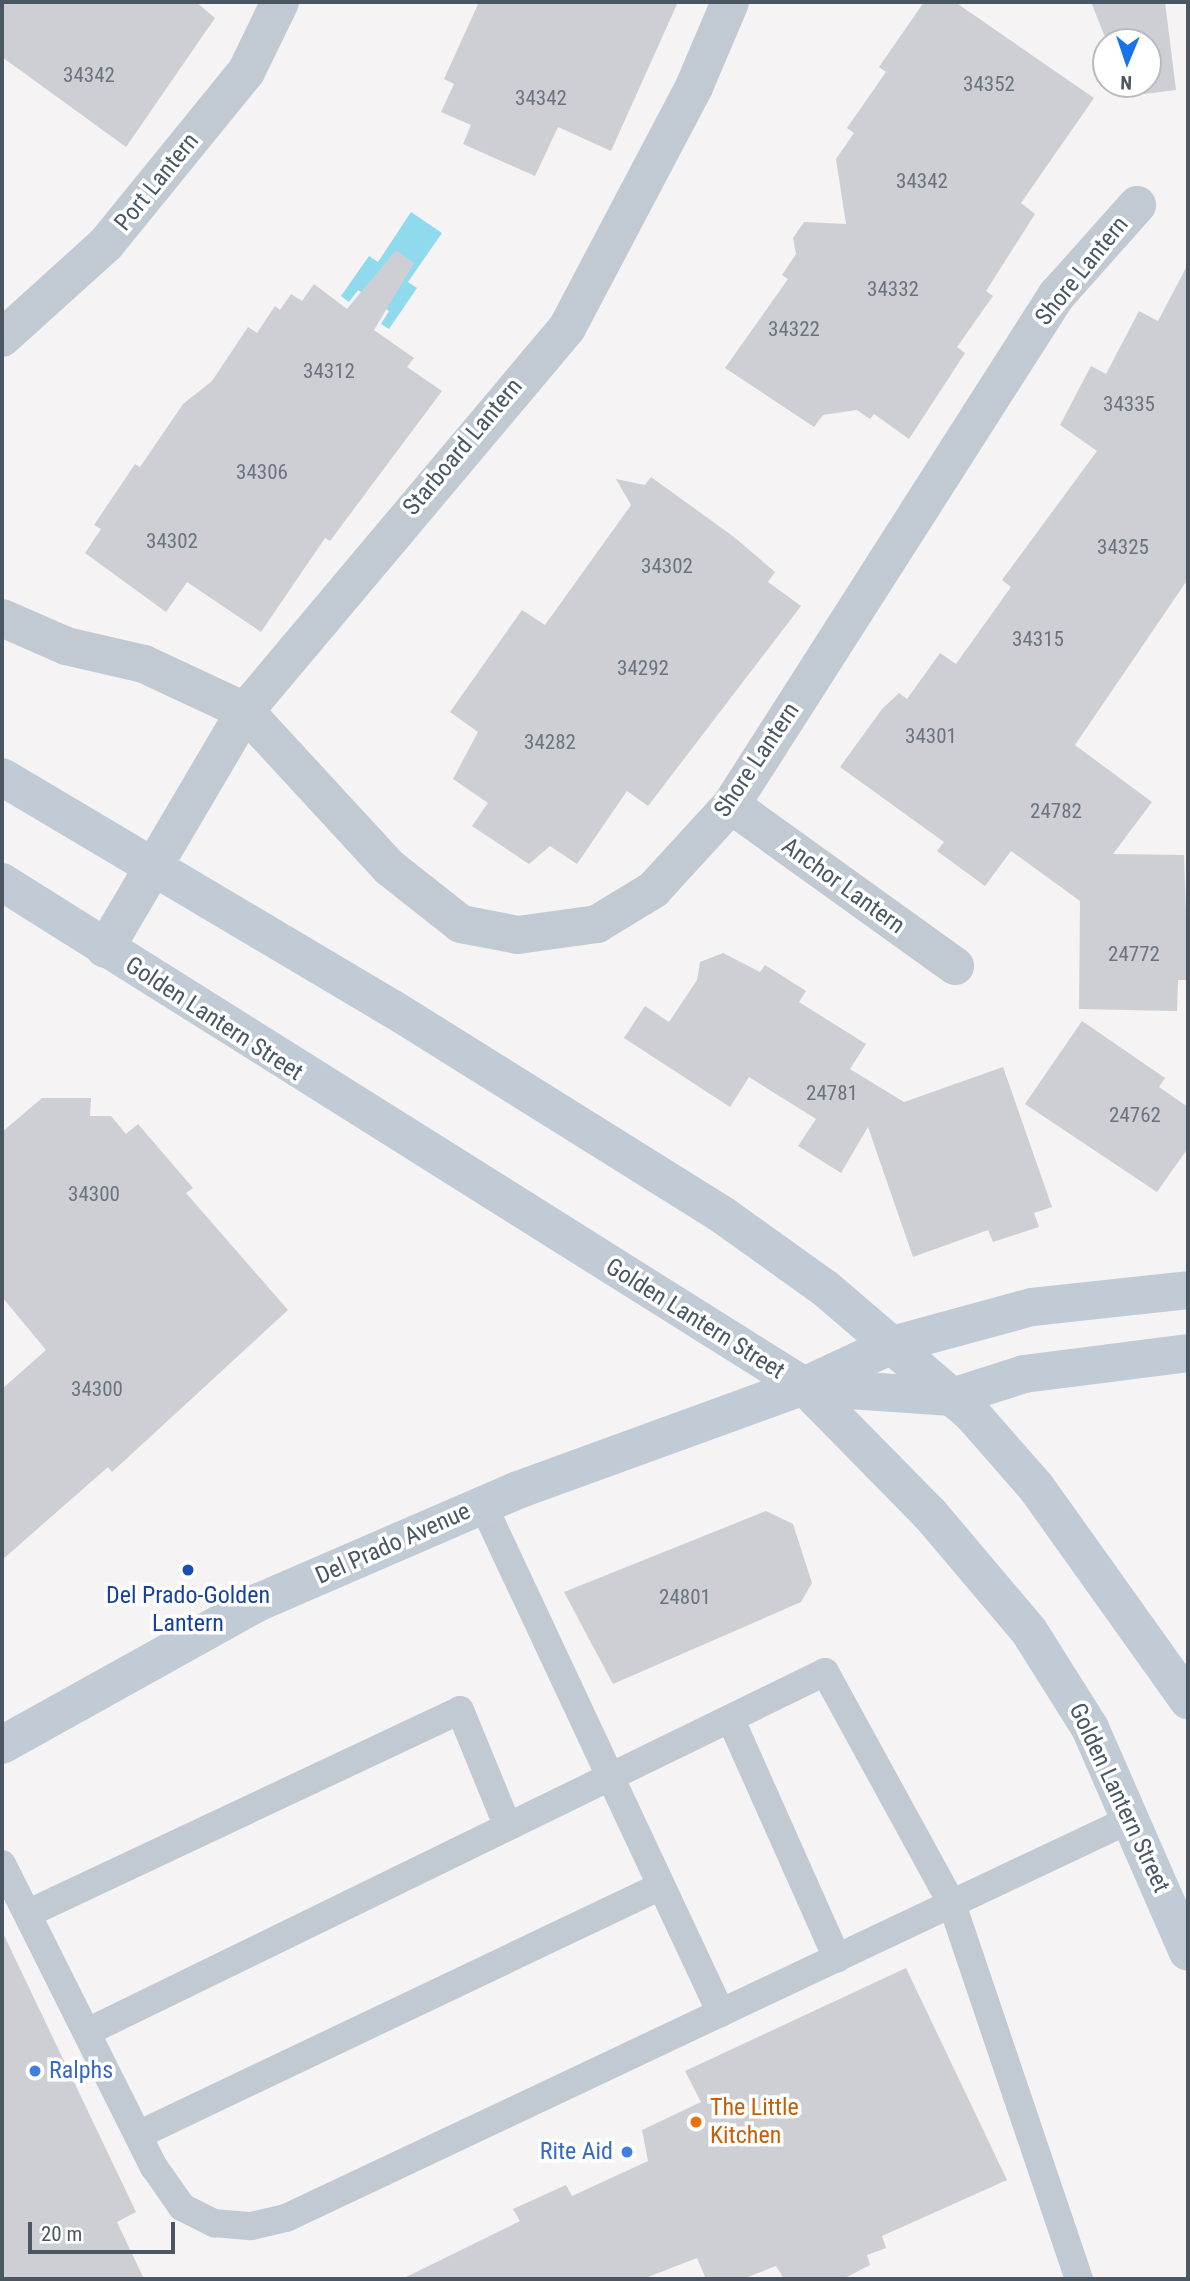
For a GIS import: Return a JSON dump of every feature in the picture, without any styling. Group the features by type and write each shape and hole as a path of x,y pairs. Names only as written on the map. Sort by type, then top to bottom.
{"main road":[{"path":"2,777 151,864 724,1216 892,1345 952,1397 1036,1487 1188,1700"},
{"name":"Golden Lantern Street","path":"2,882 804,1386 930,1514 1029,1631 1090,1728 1133,1818 1188,1952"},
{"name":"Del Prado Avenue","path":"2,1745 259,1602 483,1505 804,1386 892,1345 1032,1307 1188,1290"},
{"name":"Del Prado Avenue","path":"804,1386 952,1397 1024,1374 1188,1353"}],"street":[{"name":"Port Lantern","path":"2,338 106,244 246,72 280,2"},
{"name":"Starboard Lantern","path":"105,949 151,864 245,711 567,328 694,87 730,2"},
{"name":"Shore Lantern","path":"245,711 390,868 461,924 518,935 597,924 653,890 730,805 1056,296 1137,205"},
{"path":"2,618 66,646 144,664 245,711"},
{"name":"Anchor Lantern","path":"730,805 955,966"}],"lane":[{"path":"483,1505 721,2013"},
{"path":"87,2032 825,1672 952,1904 1079,2279"},
{"path":"29,1913 460,1710 508,1828"},
{"path":"731,1720 837,1958"},
{"path":"2,1864 29,1913 138,2135 182,2207 214,2223 251,2226 286,2218 1133,1818"},
{"path":"138,2135 661,1886"}],"water":[{"path":"411,212 442,233 408,282 417,288 389,329 381,324 389,311 358,290 349,302 341,296 369,256 378,262"}],"building":[{"path":"2,2 196,2 215,18 126,147 2,57"},
{"path":"479,2 678,2 611,151 558,127 535,176 463,144 471,125 441,112 454,84 444,79"},
{"path":"924,2 955,2 1094,98 1021,203 1035,214 986,291 993,296 957,347 965,353 909,439 874,414 870,419 857,410 823,415 814,427 725,368 788,279 782,275 796,254 793,238 804,222 846,224 836,159 854,133 847,128 886,72 879,67"},
{"path":"1091,2 1165,2 1176,90 1162,92 1162,28 1101,28"},
{"path":"396,250 414,263 374,330 414,358 407,367 442,391 330,541 325,538 261,632 187,582 166,612 85,553 101,529 94,525 135,464 140,467 183,404 212,381 248,327 257,333 275,306 280,310 291,294 302,301 314,284 347,309"},
{"path":"1188,264 1188,579 1075,745 1152,802 1113,854 1184,855 1188,980 1178,980 1177,1011 1079,1009 1080,901 1011,851 985,886 937,851 944,842 840,767 882,709 899,693 907,699 940,653 956,664 1011,587 1002,580 1097,451 1060,425 1091,366 1106,374 1139,311 1158,321"},
{"path":"651,477 734,537 775,572 768,582 801,606 648,806 627,791 577,864 550,846 529,864 472,826 488,803 453,779 478,732 450,712 522,610 545,625 631,505 616,479 645,485"},
{"path":"723,953 760,972 765,965 806,991 799,1002 866,1044 850,1069 904,1102 1003,1067 1052,1207 1034,1213 1039,1227 993,1242 988,1230 913,1257 868,1127 841,1173 798,1146 816,1119 749,1077 730,1107 624,1038 645,1006 669,1022 697,980 700,962"},
{"path":"1082,1021 1165,1078 1159,1087 1188,1107 1188,1148 1157,1192 1025,1104"},
{"path":"42,1098 91,1098 90,1116 111,1116 126,1134 138,1124 193,1188 186,1193 288,1310 112,1472 108,1467 2,1560 2,1389 46,1350 2,1297 2,1132"},
{"path":"766,1511 793,1524 812,1583 801,1602 613,1684 564,1592"},
{"name":"Ralphs","path":"2,1931 136,2212 117,2222 144,2279 2,2279"},
{"path":"906,1968 1007,2180 882,2236 886,2248 867,2255 870,2265 843,2279 784,2279 776,2266 743,2279 706,2279 697,2258 643,2279 402,2279 520,2221 513,2209 566,2185 572,2196 648,2161 642,2130 701,2102 685,2071"}],"place":[{"name":"Del Prado-Golden Lantern","path":"188,1570"},
{"name":"Ralphs","path":"35,2071"},
{"name":"The Little Kitchen","path":"696,2122"},
{"name":"Rite Aid","path":"627,2152"}]}
